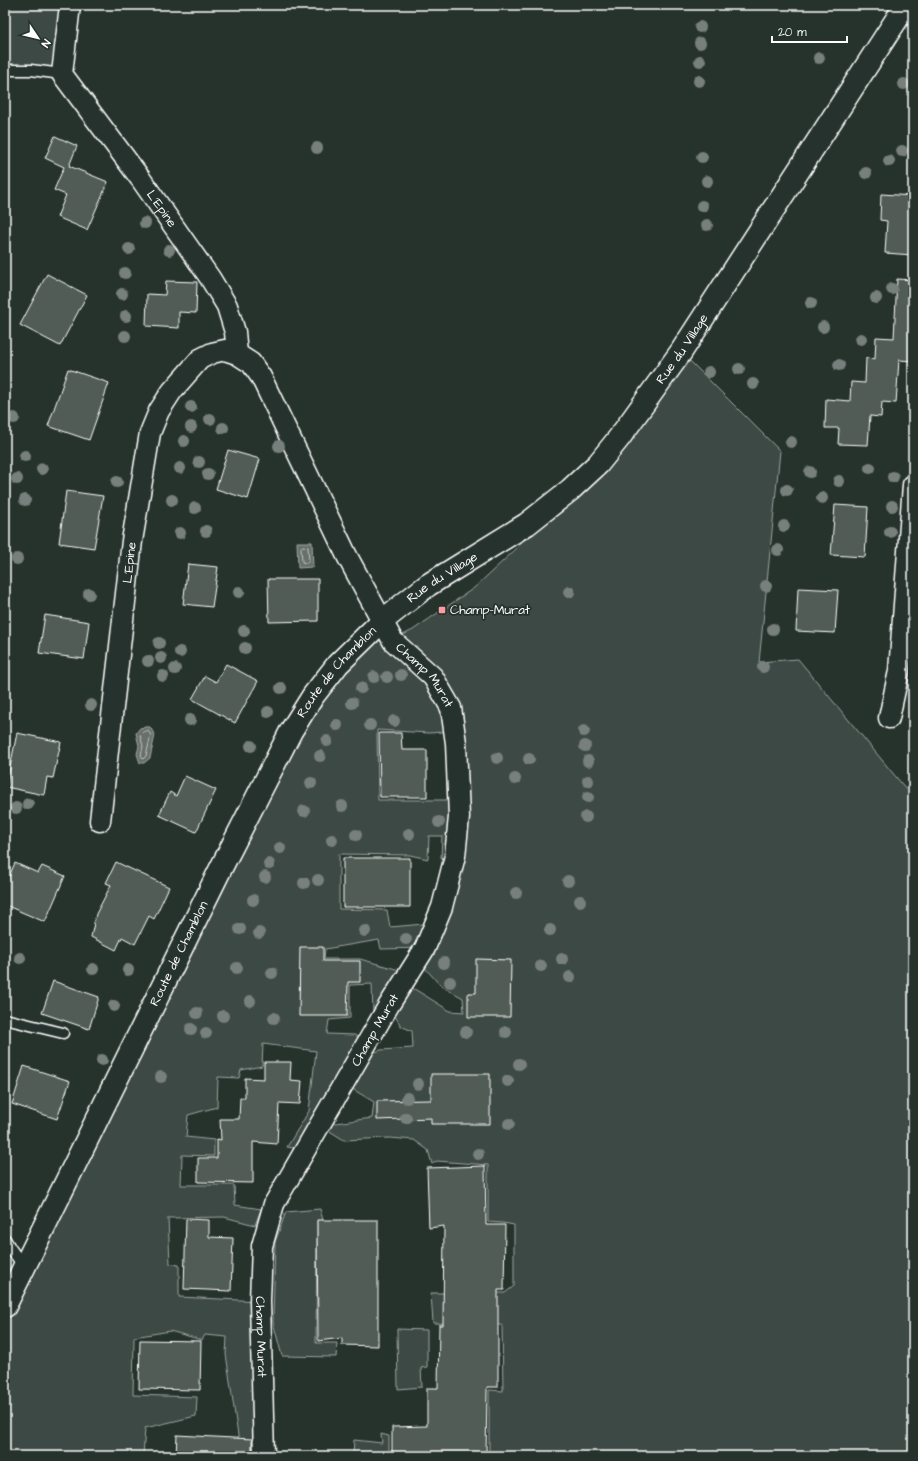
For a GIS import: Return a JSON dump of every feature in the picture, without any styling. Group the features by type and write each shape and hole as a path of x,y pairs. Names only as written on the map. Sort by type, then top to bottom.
{"street":[{"path":"62,74 70,5"},
{"name":"Rue du Village","path":"382,621 428,585 526,524 570,490 598,464 620,438 681,352 906,5"},
{"name":"L'Epine","path":"62,74 140,178 210,278 226,306 235,332 237,354"},
{"name":"L'Epine","path":"100,821 132,541 150,433 159,411 172,391 200,359 212,353 225,350 237,354 251,363 261,377 347,556 382,621"},
{"path":"889,718 898,671 913,485"},
{"name":"Route de Chamblon","path":"5,1306 216,878 292,731 313,696 333,670 382,621"},
{"name":"Champ Murat","path":"264,1456 260,1301 262,1246 274,1204 389,1005 425,948 442,907 455,856 459,817 456,743 451,708 433,677 393,640 382,621"}],"lane":[{"path":"5,70 31,70 62,74"},
{"path":"5,1019 63,1033"},
{"path":"5,1238 10,1249 24,1267"}],"shaded area":[{"path":"5,5 70,5 62,74 5,70"},
{"path":"681,352 780,451 759,662 798,659 906,789 913,789 913,1456 489,1456 489,1390 503,1391 502,1325 433,1323 431,1293 505,1293 514,1286 514,1225 488,1222 488,1165 437,1161 432,1164 428,1150 414,1140 390,1138 344,1140 320,1125 306,1150 287,1147 309,1111 316,1051 263,1044 262,1066 241,1070 239,1078 218,1077 217,1107 188,1115 186,1137 214,1140 214,1156 182,1155 181,1185 234,1185 235,1205 261,1209 255,1225 224,1217 168,1218 170,1264 179,1265 179,1297 260,1301 264,1456 241,1456 226,1354 227,1337 205,1335 202,1340 170,1331 134,1337 133,1395 197,1397 196,1416 145,1428 143,1456 5,1456 5,1306 291,731 382,621 393,640 413,630 474,588 516,549","holes":["377,730 429,733 454,731 458,800 378,800","429,836 442,836 441,858 455,856 436,923 390,927 387,910 339,909 339,854 410,855 428,859","379,940 381,949 425,948 418,960 440,985 463,998 464,1012 450,1011 416,990 403,984 410,973 360,959 324,959 325,949","372,984 373,1014 389,1006 401,1026 412,1031 413,1048 381,1050 360,1057 366,1045 355,1035 327,1034 329,1020 350,1018 350,985","345,1083 374,1102 372,1118 321,1125"]},
{"path":"320,1209 323,1220 317,1221 316,1343 337,1343 336,1357 282,1356 273,1322 275,1242 286,1212"},
{"path":"397,1329 427,1330 427,1367 421,1368 422,1387 398,1389"},
{"path":"381,1434 389,1436 389,1456 353,1456 354,1440 382,1443"}],"water":[{"path":"297,542 312,542 313,567 298,568"},
{"path":"150,727 155,735 150,758 144,763 140,763 137,754 139,746 136,733 140,728"}],"building":[{"path":"55,136 77,146 69,166 108,182 87,230 57,217 66,195 54,190 64,167 45,158"},
{"path":"881,194 913,196 913,255 885,253 887,221 880,220"},
{"path":"47,274 87,295 60,346 20,325"},
{"path":"897,279 913,280 913,361 899,360 896,403 882,402 881,417 870,416 868,445 838,444 839,428 825,428 826,399 850,401 851,382 865,383 866,358 875,359 876,337 894,338"},
{"path":"166,281 197,282 196,313 179,312 179,328 146,326 147,294 165,295"},
{"path":"68,369 109,383 89,440 48,426"},
{"path":"228,450 260,459 248,499 216,489"},
{"path":"66,491 103,496 94,548 59,543"},
{"path":"835,505 868,507 865,557 831,555"},
{"path":"188,564 218,567 212,607 183,604"},
{"path":"268,579 318,579 318,621 269,622"},
{"path":"798,588 838,590 835,633 796,631"},
{"path":"45,615 89,622 84,659 39,653"},
{"path":"226,664 258,681 235,723 192,699 205,676 216,682"},
{"path":"17,733 61,742 53,778 47,777 44,795 6,787"},
{"path":"379,733 401,733 402,750 427,750 427,797 380,797"},
{"path":"185,776 216,790 196,832 159,815 170,792 176,796"},
{"path":"343,858 410,858 410,907 343,907"},
{"path":"116,862 169,887 154,919 149,916 135,944 122,937 116,950 91,937 96,914 111,885 106,883"},
{"path":"15,863 38,873 42,866 65,876 45,922 5,905 5,885"},
{"path":"300,947 323,947 323,961 360,961 360,982 348,982 347,1016 299,1016"},
{"path":"476,959 511,960 510,1017 468,1017 468,993 476,993"},
{"path":"53,981 99,997 89,1029 42,1013"},
{"path":"264,1062 291,1062 290,1080 302,1081 300,1104 279,1103 277,1144 253,1142 253,1183 198,1182 198,1158 217,1158 217,1139 221,1140 220,1119 239,1119 240,1098 245,1098 245,1078 264,1079"},
{"path":"24,1066 70,1081 57,1119 12,1104"},
{"path":"431,1074 490,1074 490,1124 431,1124 431,1118 377,1120 377,1101 431,1100"},
{"path":"485,1166 486,1225 505,1225 504,1290 498,1290 498,1387 487,1387 486,1456 392,1456 392,1427 427,1426 427,1388 438,1388 439,1325 443,1325 444,1226 429,1228 427,1168"},
{"path":"186,1219 209,1220 209,1237 233,1238 231,1291 184,1289"},
{"path":"317,1220 378,1220 378,1346 342,1345 342,1338 318,1341"},
{"path":"140,1340 201,1341 200,1390 139,1389"},
{"path":"177,1435 252,1439 252,1456 176,1456"}],"place":[{"name":"Champ-Murat","path":"442,610"}]}
